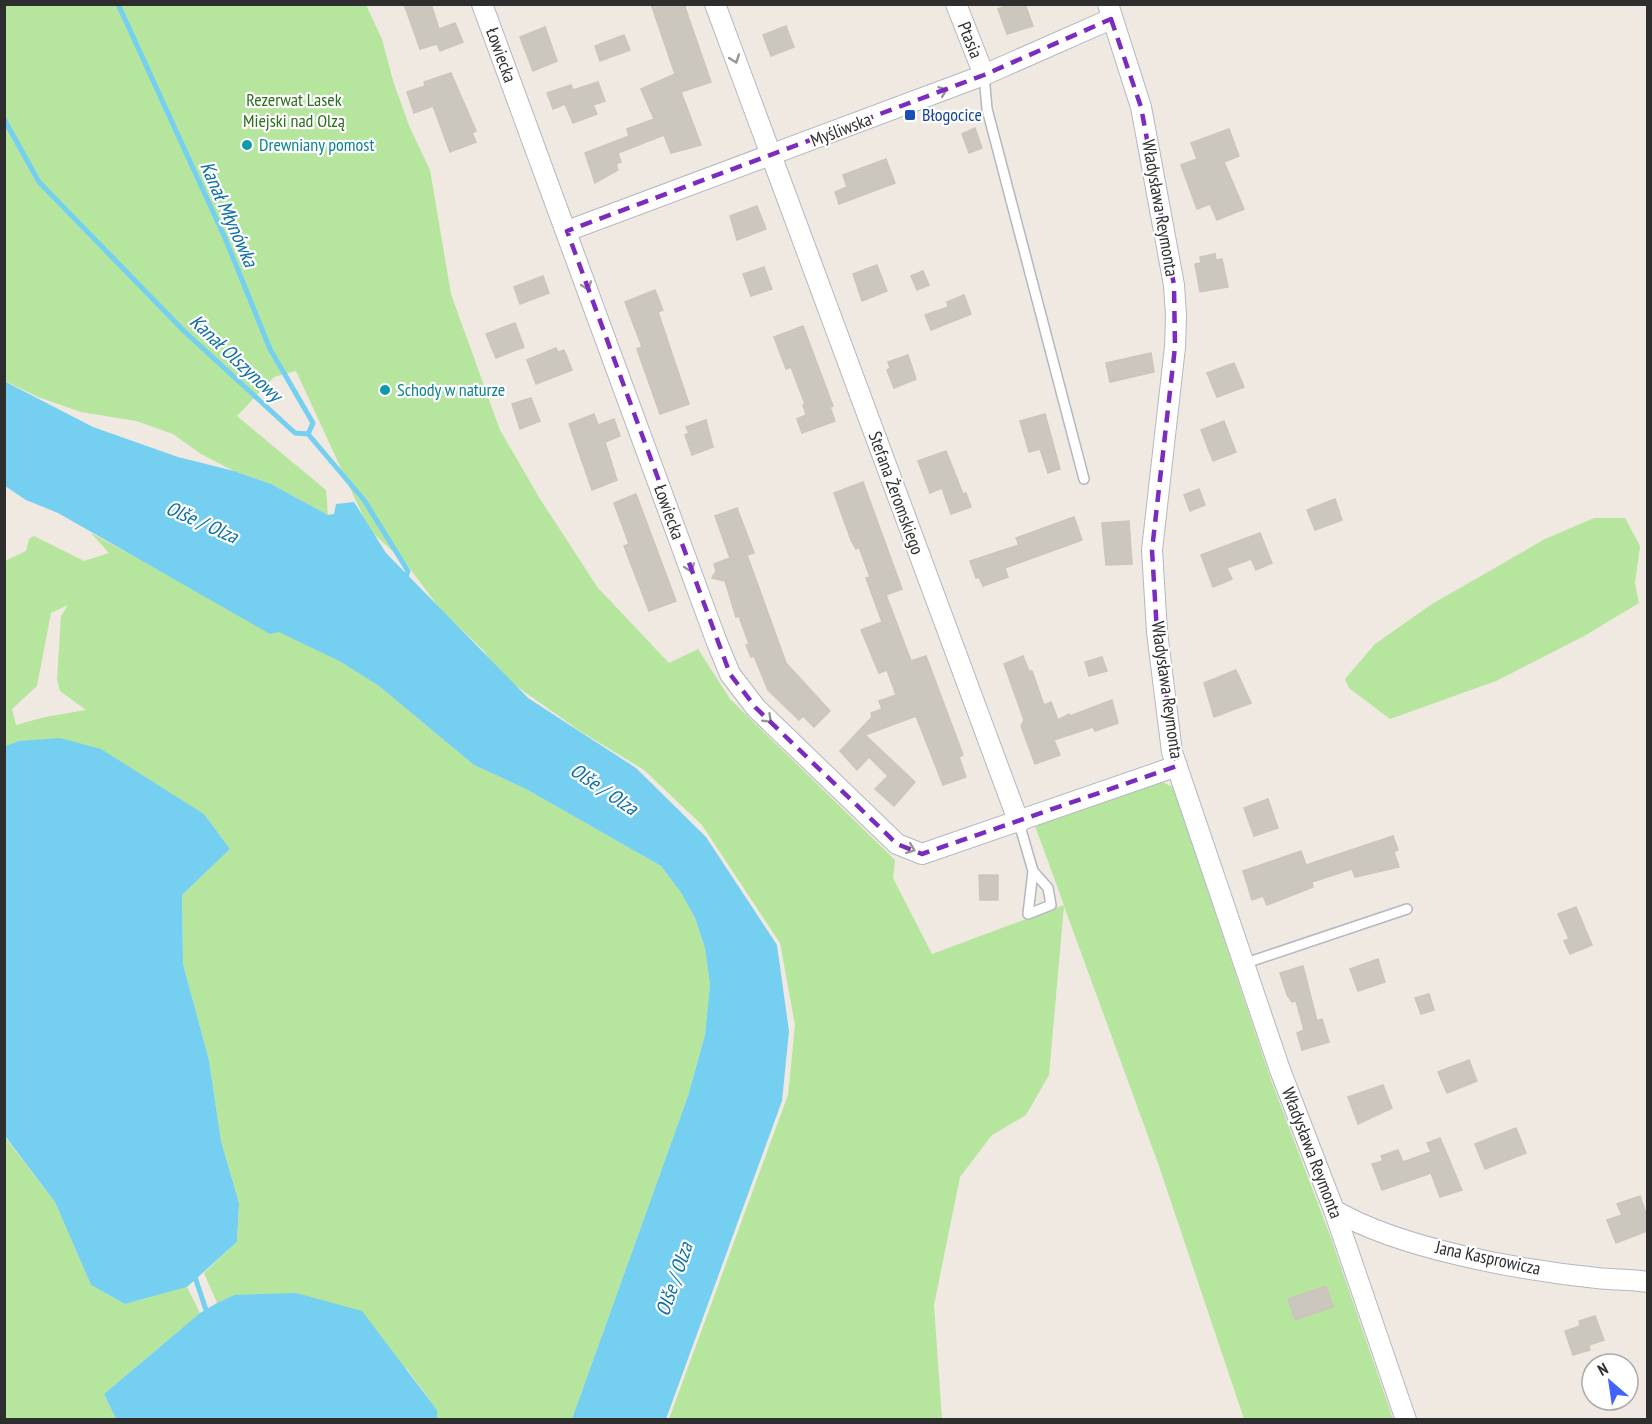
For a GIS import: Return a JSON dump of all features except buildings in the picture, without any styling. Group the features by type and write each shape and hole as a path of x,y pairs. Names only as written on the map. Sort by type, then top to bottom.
{"street":[{"name":"Łowiecka","path":"482,4 730,674 740,689 897,844 922,854 1018,823"},
{"name":"Stefana Żeromskiego","path":"715,4 1018,823"},
{"name":"Ptasia","path":"956,4 984,75"},
{"name":"Myśliwska","path":"567,231 771,157 984,75 1109,12"},
{"name":"Władysława Reymonta","path":"1109,12 1142,108 1174,285 1176,316 1174,347 1152,550 1157,632 1172,752 1280,1070 1334,1210 1406,1419"},
{"path":"1018,823 1177,766"},
{"name":"Jana Kasprowicza","path":"1334,1210 1364,1225 1420,1244 1513,1266 1597,1278 1647,1282"}],"lane":[{"path":"984,75 987,110 1084,478"},
{"path":"1018,823 1033,871"},
{"path":"1243,964 1407,909"}],"highlighted area":[{"path":"1111,19 1141,107 1174,285 1175,347 1152,550 1157,632 1177,766 922,854 897,844 756,708 730,674 567,231 984,75"}],"green space":[{"name":"Rezerwat Lasek Miejski nad Olzą","path":"4,5 366,5 382,39 394,84 410,128 430,170 451,294 500,430 540,499 598,588 669,663 698,649 730,699 895,860 893,878 932,954 1064,905 1035,826 1160,781 1173,787 1271,1080 1331,1238 1393,1419 1244,1419 1159,1166 1064,906 1049,1075 1026,1115 992,1135 960,1177 934,1305 942,1419 669,1419 788,1095 795,1025 780,943 702,825 644,770 580,731 502,676 483,650 440,609 408,566 369,529 296,371 274,377 237,416 326,490 328,515 271,484 234,471 201,454 173,434 136,421 81,412 38,397 5,381"},
{"path":"1594,518 1625,518 1640,546 1635,583 1639,603 1586,635 1496,681 1390,719 1349,688 1345,679 1375,644 1432,604 1545,539"},
{"path":"91,533 173,578 341,662 379,686 474,765 526,789 661,866 680,891 695,918 705,948 710,985 705,1035 688,1096 572,1419 437,1419 437,1410 407,1369 234,1295 217,1303 204,1273 237,1242 239,1203 221,1141 209,1060 183,964 182,895 230,849 204,814 160,789 19,741 5,746 5,561 26,551 29,539 34,536 84,561 109,553","holes":["68,605 61,616 57,680 60,691 86,710 16,725 12,709 37,686 51,613"]},
{"path":"4,1136 55,1202 91,1285 125,1304 187,1287 200,1313 104,1394 116,1419 5,1419"}],"water":[{"name":"Olše / Olza","path":"4,381 93,427 178,457 234,471 271,484 328,515 334,514 336,504 354,502 386,553 528,698 636,768 706,837 777,945 789,1031 782,1101 666,1419 572,1419 688,1096 705,1035 710,985 705,948 695,918 680,891 661,866 526,789 474,765 379,686 341,662 279,632 270,634 58,513 26,500 5,486"},
{"path":"60,738 101,749 204,814 230,849 182,895 183,964 209,1060 221,1141 239,1203 237,1242 187,1287 125,1304 91,1285 55,1202 5,1136 5,746 19,741"},
{"path":"296,1293 362,1311 437,1410 437,1419 116,1419 104,1394 200,1313 234,1295"}],"waterway":[{"name":"Kanał Młynówka","path":"118,4 225,238 270,349 313,423 308,434"},
{"name":"Kanał Olszynowy","path":"4,119 39,182 184,331 295,433 308,434 364,500 408,571 405,580"},
{"path":"194,1274 208,1316"}],"place":[{"name":"Błogocice","path":"910,115"},
{"name":"Drewniany pomost","path":"247,145"},
{"name":"Schody w naturze","path":"385,390"}]}
